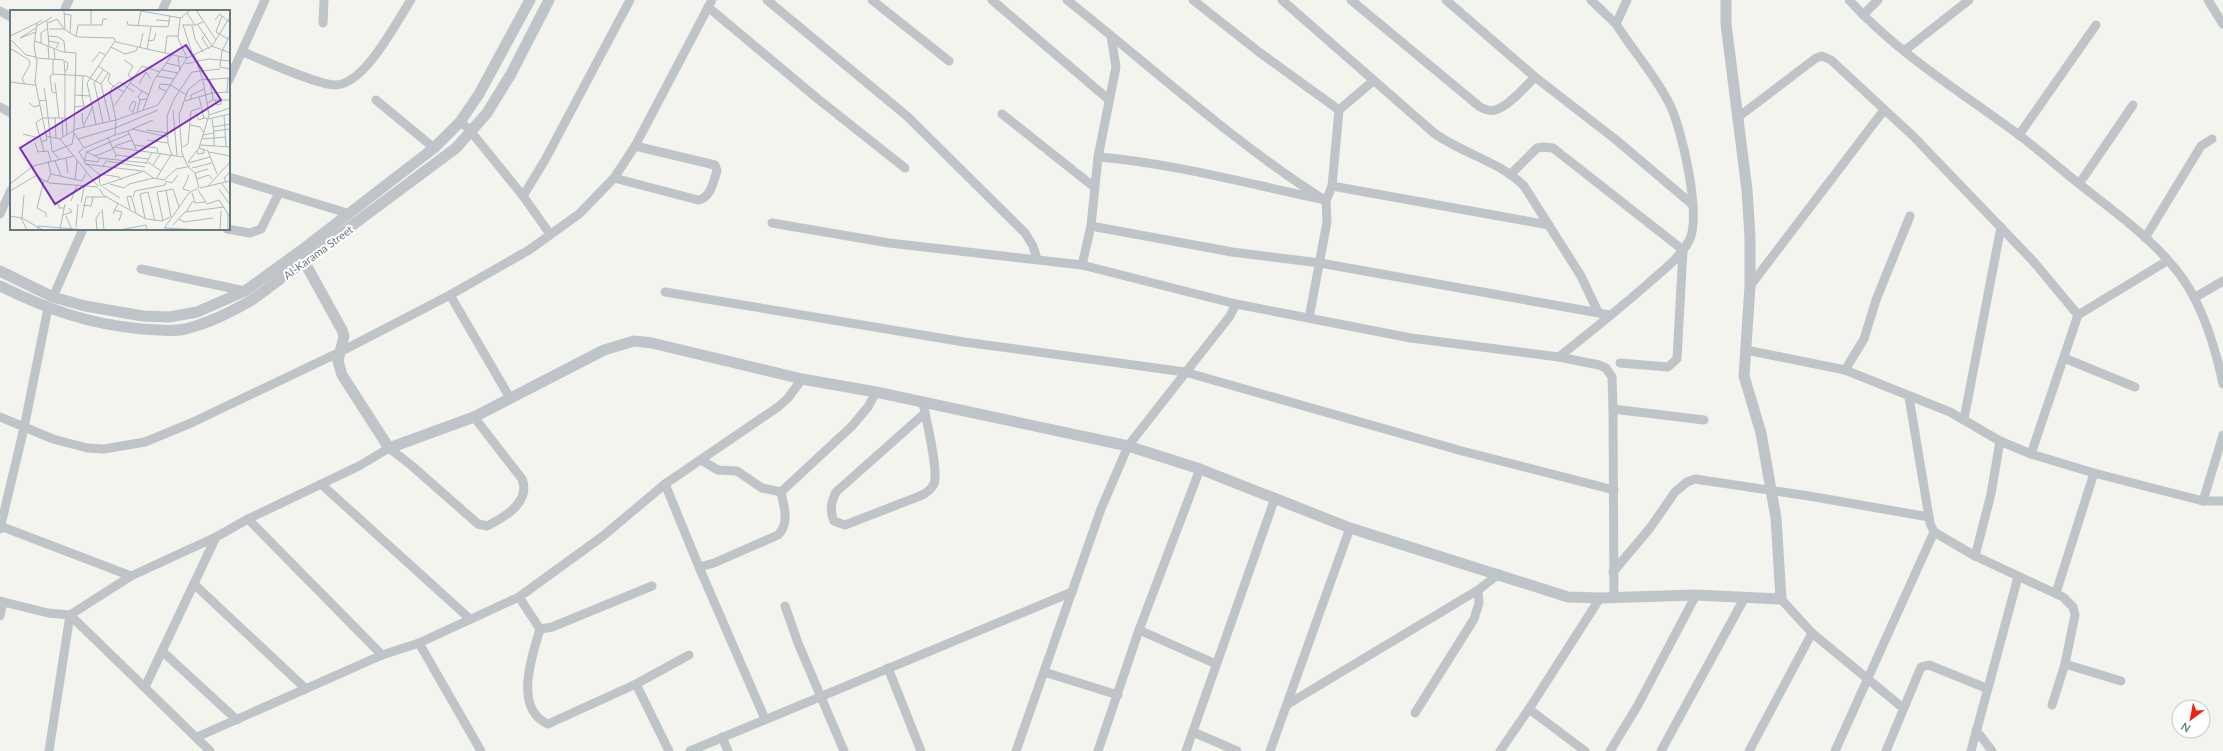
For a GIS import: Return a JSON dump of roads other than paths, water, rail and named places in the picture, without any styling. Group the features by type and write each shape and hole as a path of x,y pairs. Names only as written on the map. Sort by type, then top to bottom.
{"street":[{"path":"64,10 69,0"},
{"path":"162,10 167,0"},
{"path":"230,78 243,52 265,0"},
{"path":"323,23 324,0"},
{"path":"243,52 321,83 336,85 349,81 367,65 411,0"},
{"name":"Al-Karama Street","path":"0,271 52,297 84,306 136,315 169,317 197,312 245,291 299,252 434,148 460,122 479,94 530,0"},
{"name":"Al-Karama Street","path":"0,286 48,308 79,319 113,326 165,331 184,329 207,323 252,300 441,161 471,132 487,114 500,92 549,0"},
{"path":"524,196 545,160 630,0"},
{"path":"767,0 908,117 1025,233 1033,246 1037,259"},
{"path":"872,0 949,62"},
{"path":"992,0 1108,99"},
{"path":"1067,0 1273,165 1326,201"},
{"path":"1193,0 1258,52 1339,110"},
{"path":"1282,0 1373,81 1445,140 1511,174 1524,186 1581,276 1598,312"},
{"path":"1351,0 1480,107 1488,110 1495,110 1503,107 1535,77"},
{"path":"1446,0 1535,77 1615,139 1693,205"},
{"path":"1558,357 1634,296 1683,250 1690,239 1693,229 1693,205 1686,157 1670,104 1616,24 1591,0"},
{"path":"1616,24 1627,0"},
{"path":"1719,0 1726,24"},
{"path":"1726,0 1726,24 1747,190 1750,286 1744,376 1761,433 1772,492 1776,518 1781,599 1812,633 1903,708"},
{"path":"1849,0 1863,15 1904,51 2019,135 2145,238 2167,261 2194,298 2214,348 2223,384"},
{"path":"1863,15 1878,0"},
{"path":"1904,51 1969,0"},
{"path":"2208,0 2223,24"},
{"path":"0,417 52,439 87,448 104,449 145,442 191,423 340,352 450,295 530,250 579,214 614,178 635,146 710,4 818,99 906,168"},
{"path":"0,11 10,16"},
{"path":"2019,135 2096,25"},
{"path":"1082,265 1091,226 1098,157 1108,99 1116,67 1112,36"},
{"path":"1737,118 1816,58 1822,56 1831,60 1913,136 2001,227 2066,298 2078,315"},
{"path":"1309,318 1327,222 1326,201 1332,186 1339,110 1373,81"},
{"path":"376,100 434,148"},
{"path":"2079,184 2133,105"},
{"path":"0,107 10,112"},
{"path":"1750,286 1884,110"},
{"path":"1002,114 1094,188"},
{"path":"460,122 471,132 524,196 550,234"},
{"path":"2145,238 2201,146 2212,139"},
{"path":"614,178 698,200 708,196 717,171 715,165 635,146"},
{"path":"1511,174 1537,148 1553,148 1683,250"},
{"path":"1098,157 1118,159 1227,179 1326,201"},
{"path":"230,177 347,214"},
{"path":"1332,186 1549,225"},
{"path":"0,214 10,192"},
{"path":"230,230 250,233 261,229 279,193"},
{"path":"1845,370 1864,339 1876,300 1910,216"},
{"path":"772,223 889,243 1082,265 1236,304 1412,338 1558,357 1599,365 1606,368 1612,377 1614,596"},
{"path":"1091,226 1232,252 1320,262 1598,312 1610,316"},
{"path":"1964,419 2001,227"},
{"path":"52,297 83,230"},
{"path":"1620,363 1668,367 1677,359 1683,250"},
{"path":"299,252 342,330 344,336 338,361 342,375 389,448 412,466 478,524 487,526 510,512 519,503 525,490 522,479 474,417"},
{"path":"2031,454 2078,315 2167,261"},
{"path":"141,269 245,291"},
{"path":"2194,298 2223,281"},
{"path":"665,292 964,342 1184,372 1462,451 1614,490"},
{"path":"450,295 510,398"},
{"path":"1016,751 1102,509 1128,446 1184,372 1230,316 1236,304"},
{"path":"48,308 24,428 0,527 131,576"},
{"path":"0,616 2,602 48,613 70,615 131,576 216,537 248,519 321,484 389,448 474,417 604,350 634,341 671,347 802,379 876,392 924,408 1128,446 1200,469 1350,528 1499,574 1560,595 1582,598 1696,595 1781,599"},
{"path":"1746,350 1845,370 1964,419 2000,441 2031,454 2094,473 2203,501 2223,501"},
{"path":"2064,358 2135,387"},
{"path":"197,737 382,655 419,643 519,597 603,536 665,484 778,407 788,398 802,379"},
{"path":"781,492 852,426 868,406 876,392"},
{"path":"1909,397 1929,517 1934,532 1975,556 2018,577 2056,593 2070,602 2075,615 2065,664 2052,705"},
{"path":"924,408 934,466 934,484 920,496 845,525 834,521 831,516 831,507 836,492 924,408"},
{"path":"1613,409 1704,420"},
{"path":"2203,501 2223,435"},
{"path":"1975,556 1991,494 2000,441"},
{"path":"701,460 718,470 737,472 762,488 781,492"},
{"path":"1098,751 1118,696 1139,630 1200,469"},
{"path":"2056,593 2094,473"},
{"path":"1613,572 1650,528 1675,492 1687,482 1695,479 1929,517"},
{"path":"321,484 470,619"},
{"path":"665,484 699,567 765,719"},
{"path":"699,567 714,563 778,534 783,530 786,518 781,492"},
{"path":"1186,751 1275,498"},
{"path":"248,519 382,655"},
{"path":"1270,751 1350,528"},
{"path":"1835,751 1934,532"},
{"path":"145,687 195,585 216,537"},
{"path":"1288,704 1478,590 1499,574"},
{"path":"1971,751 1986,688 2018,577"},
{"path":"195,585 306,689"},
{"path":"540,629 552,627 652,586"},
{"path":"1415,713 1474,618 1479,603 1478,590"},
{"path":"690,751 1072,592"},
{"path":"1610,751 1638,705 1696,595"},
{"path":"519,597 540,629 533,654 528,688 530,706 540,721 548,724 636,684 688,655"},
{"path":"1661,751 1745,597"},
{"path":"1500,751 1529,709 1600,598"},
{"path":"785,606 820,696 844,751"},
{"path":"70,615 210,751"},
{"path":"49,751 70,615"},
{"path":"1139,630 1216,664"},
{"path":"1749,751 1812,633"},
{"path":"419,643 481,751"},
{"path":"162,651 237,720"},
{"path":"2065,664 2121,681"},
{"path":"1886,751 1918,672 1925,665 1986,688"},
{"path":"888,668 921,751"},
{"path":"1044,672 1118,696"},
{"path":"636,684 669,751"},
{"path":"1529,709 1585,751"},
{"path":"1976,730 1992,751"},
{"path":"1193,732 1237,751"},
{"path":"722,737 728,751"}]}
